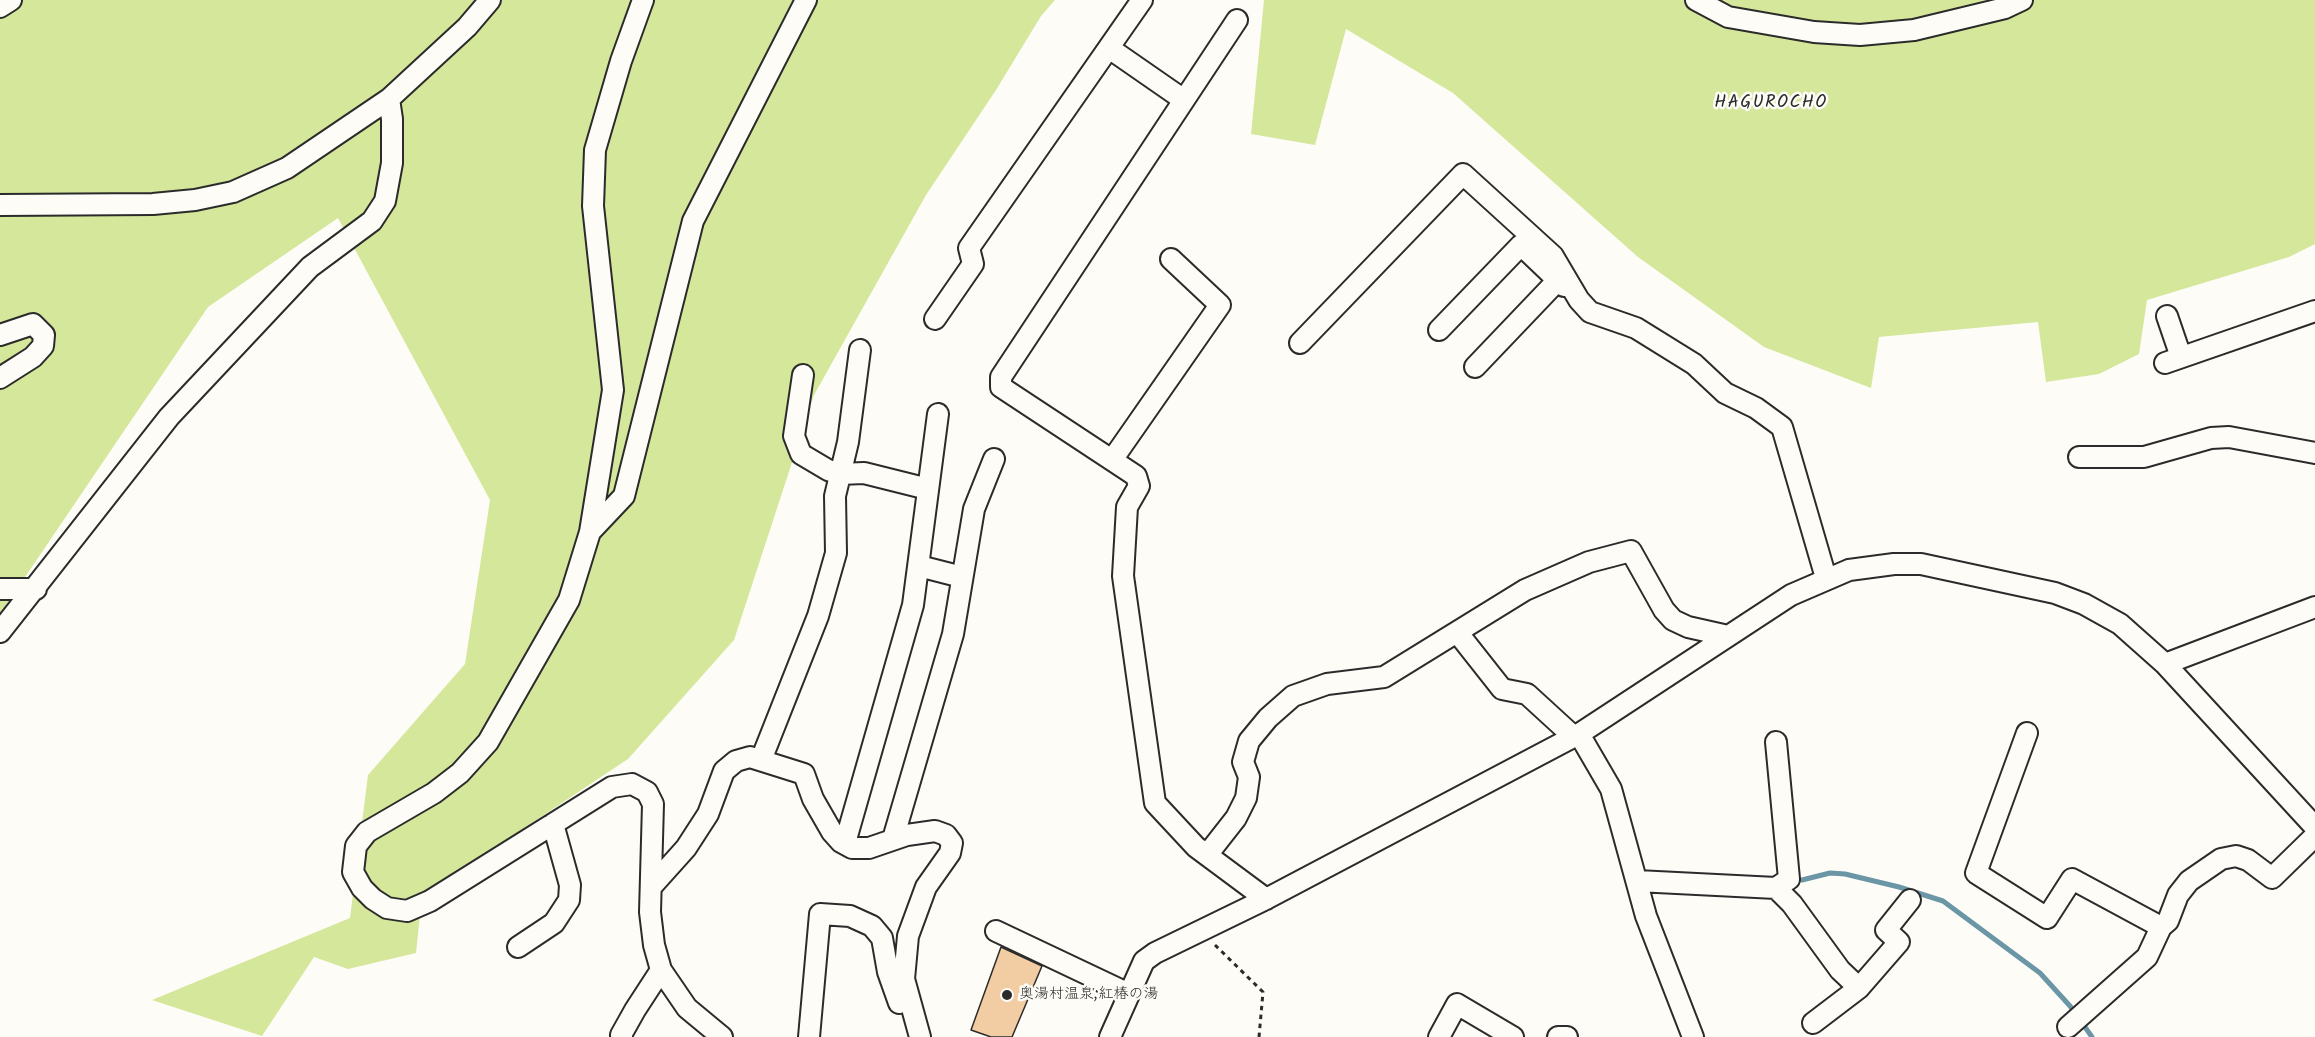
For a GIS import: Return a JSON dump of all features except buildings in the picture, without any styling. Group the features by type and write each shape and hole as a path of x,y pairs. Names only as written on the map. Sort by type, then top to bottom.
{"street":[{"path":"0,7 11,0"},
{"path":"0,206 153,204 195,200 233,192 287,168 389,99 467,27 490,0"},
{"path":"643,0 621,61 595,150 594,206 613,390 590,532 568,600 488,742 460,773 434,793 367,832 356,846 353,872 362,888 373,898 387,908 407,911 430,901 612,787 632,784 647,792 653,804 650,912 654,945 661,970 687,1008 722,1037"},
{"path":"590,532 624,496 693,221 806,0"},
{"path":"935,319 972,264 969,248 1142,0"},
{"path":"1696,0 1728,17 1814,32 1860,35 1914,30 2005,8 2022,0"},
{"path":"1237,20 1001,377 1001,387 1136,476 1139,486 1127,507 1123,576 1155,803 1207,855 1266,899"},
{"path":"1109,48 1184,100"},
{"path":"0,632 169,417 310,267 372,221 385,201 392,163 392,119 389,99"},
{"path":"1300,343 1463,174 1553,256 1579,300"},
{"path":"1439,330 1521,245 1590,312 1636,328 1694,364 1725,393 1756,408 1782,427 1826,578"},
{"path":"1112,460 1220,305 1171,259"},
{"path":"1475,367 1558,280"},
{"path":"2167,316 2173,360 2315,311"},
{"path":"0,334 33,324 44,335 43,346 33,357 0,378"},
{"path":"761,760 818,616 836,553 835,496 848,442 860,350"},
{"path":"803,375 794,436 801,454 828,470 840,474 864,473 928,489"},
{"path":"845,843 913,606 938,414"},
{"path":"2079,457 2144,457 2211,438 2229,437 2315,453"},
{"path":"893,839 953,634 974,508 994,459"},
{"path":"1207,855 1236,818 1246,798 1249,777 1243,762 1249,741 1268,718 1293,696 1327,684 1384,676 1526,590 1589,562 1631,551 1664,610 1673,620 1688,627 1728,636"},
{"path":"1110,1037 1144,961 1577,736 1791,594 1849,570 1894,564 1921,564 2055,593 2084,604 2120,624 2165,664 2315,827"},
{"path":"919,566 962,578"},
{"path":"0,589 36,589"},
{"path":"2165,664 2315,607"},
{"path":"1457,632 1502,689 1527,694 1577,736 1611,789 1646,916 1693,1037"},
{"path":"2027,733 1976,873 2047,918 2073,879 2161,927"},
{"path":"1637,881 1776,888 1789,879 1776,742"},
{"path":"651,887 686,848 708,813 724,771 736,760 750,757 804,774 813,799 827,824 852,848 869,848 907,835 935,831 946,835 952,843 950,853 926,887 908,936 904,979 918,1037"},
{"path":"518,947 554,923 569,900 570,885 553,824"},
{"path":"2066,1034 2147,957 2161,927 2168,921 2178,895 2189,882 2221,859 2236,856 2248,860 2272,878 2315,836"},
{"path":"1776,888 1792,904 1840,970 1859,988"},
{"path":"1813,1023 1859,988 1899,942 1886,930 1910,900"},
{"path":"809,1037 820,914 832,912 850,915 872,926 882,938 888,972 909,1030 918,1037"},
{"path":"996,931 1129,994"},
{"path":"621,1036 661,970"},
{"path":"1439,1037 1457,1004 1513,1037"},
{"path":"1558,1037 1567,1037"}],"path":[{"path":"1201,930 1263,992 1259,1037"}],"green space":[{"path":"0,0 1055,0 1041,16 996,90 926,195 814,395 734,640 628,759 422,896 416,953 348,969 314,957 262,1036 152,1000 350,918 368,775 465,664 490,500 338,218 208,307 0,614"},
{"path":"1264,0 2315,0 2315,244 2289,257 2147,300 2139,354 2099,374 2046,382 2038,322 1879,337 1871,388 1764,347 1638,257 1453,93 1346,29 1315,145 1251,134"}],"waterway":[{"path":"1802,880 1830,873 1845,874 1899,887 1943,901 2040,973 2070,1006 2092,1037"}],"place":[{"name":"奥湯村温泉;紅椿の湯","path":"1007,995"}],"district":[{"name":"HAGUROCHO","path":"1771,104"}]}
